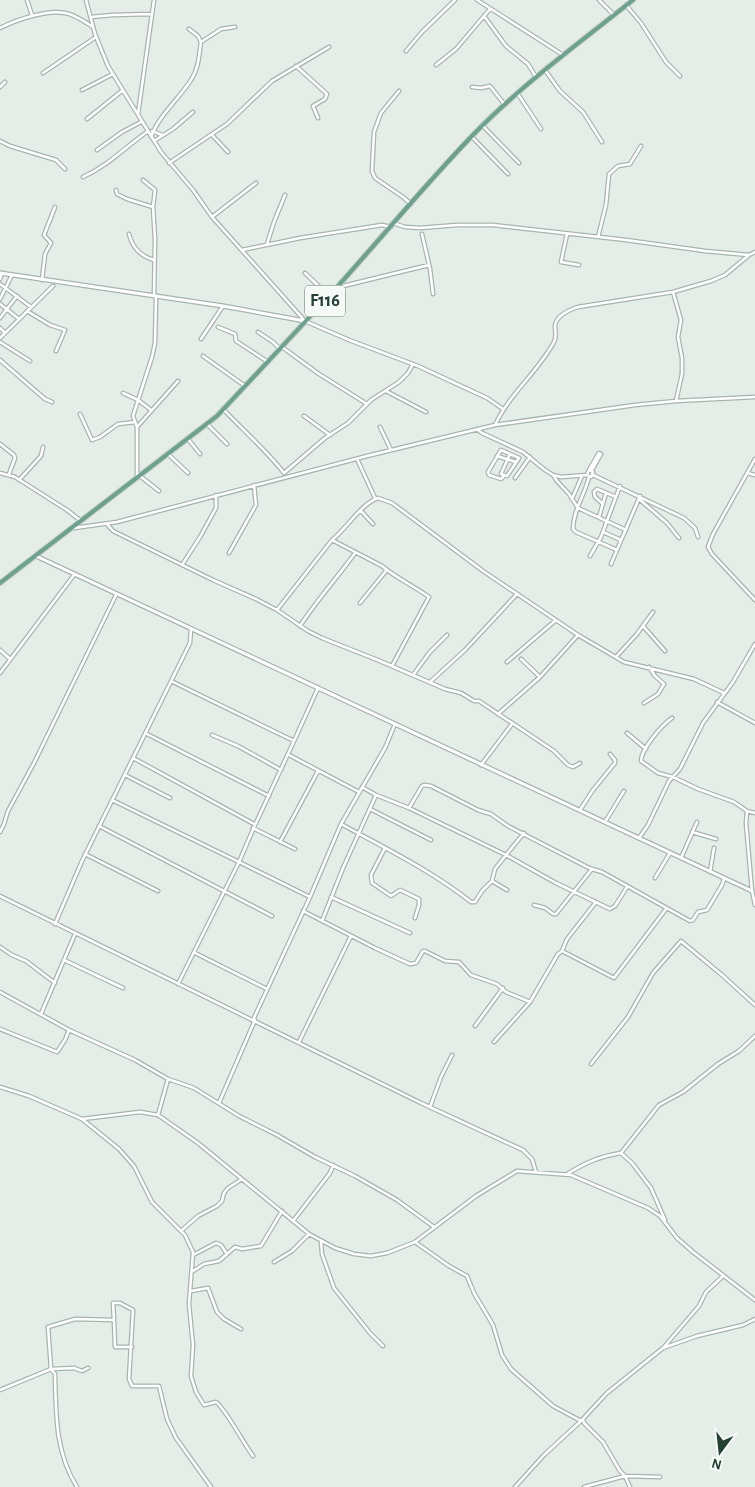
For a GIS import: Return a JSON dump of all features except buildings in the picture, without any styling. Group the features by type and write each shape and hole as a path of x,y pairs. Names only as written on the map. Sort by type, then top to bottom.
{"main road":[{"name":"F116","path":"0,583 168,455 224,409 329,296 472,136 545,70 633,0"}],"street":[{"path":"27,0 32,16"},
{"path":"86,0 96,37 108,66 147,132 212,217 305,321"},
{"path":"138,116 154,0"},
{"path":"406,51 422,32 455,0"},
{"path":"477,0 563,55"},
{"path":"599,0 614,15"},
{"path":"626,5 641,23 666,62 680,76"},
{"path":"436,65 456,49 490,8"},
{"path":"0,28 32,16 65,12 93,27"},
{"path":"91,17 151,14"},
{"path":"484,16 506,46 528,64 536,78"},
{"path":"201,42 221,29 235,27"},
{"path":"150,136 191,80 197,65 201,39 189,29"},
{"path":"44,73 96,37"},
{"path":"169,163 212,135 272,81 329,47"},
{"path":"296,66 327,94 325,99 313,106 318,118"},
{"path":"545,70 560,91 584,112 602,142"},
{"path":"82,90 113,74"},
{"path":"0,87 5,82"},
{"path":"472,87 490,86 505,105"},
{"path":"87,119 123,90"},
{"path":"399,91 381,113 374,134 372,171 374,178 403,196 411,204"},
{"path":"518,94 541,129"},
{"path":"154,141 173,129 193,112"},
{"path":"97,150 122,132 142,122"},
{"path":"484,126 519,163"},
{"path":"152,131 162,135"},
{"path":"83,177 117,156 130,143 147,132"},
{"path":"212,135 228,152"},
{"path":"472,136 508,174"},
{"path":"0,141 10,146 56,160 65,169"},
{"path":"598,237 606,205 609,174 618,166 630,164 641,146"},
{"path":"143,180 155,190 153,207 155,211 155,343 133,416 137,427 138,477 159,491"},
{"path":"212,217 256,183"},
{"path":"116,190 117,194 127,200 153,207"},
{"path":"268,244 274,222 286,195"},
{"path":"42,280 44,261 51,243 44,235 54,207"},
{"path":"242,250 382,225 420,228 482,224 749,255"},
{"path":"129,234 131,241 138,251 154,260"},
{"path":"422,234 433,294"},
{"path":"567,234 561,262 579,265"},
{"path":"495,425 503,409 541,362 555,339 557,320 566,312 582,306 673,292 720,278 755,252"},
{"path":"337,287 429,265"},
{"path":"0,279 1,273 223,306 305,321 413,364 469,389 503,409"},
{"path":"305,273 329,296"},
{"path":"0,300 7,289 12,275"},
{"path":"0,284 31,307"},
{"path":"30,361 0,340 19,318 52,286"},
{"path":"673,292 681,320 678,337 682,358 682,374 676,401"},
{"path":"0,318 17,296"},
{"path":"0,304 19,318"},
{"path":"202,339 220,314 223,306"},
{"path":"27,311 50,325 65,330 56,351"},
{"path":"218,327 236,334 236,341 268,362"},
{"path":"0,328 5,333"},
{"path":"258,332 367,404"},
{"path":"203,356 246,386"},
{"path":"0,360 45,399 52,402"},
{"path":"284,473 330,435 348,423 367,404 404,378 413,364"},
{"path":"137,427 178,382"},
{"path":"386,391 426,412"},
{"path":"123,393 138,400 152,410"},
{"path":"74,528 106,523 167,509 357,458 495,425 592,410 676,401 755,397"},
{"path":"224,409 287,476"},
{"path":"80,414 92,440 100,437 118,424 135,422"},
{"path":"304,416 330,435"},
{"path":"207,424 227,444"},
{"path":"380,427 390,450"},
{"path":"477,429 524,452 553,475 561,477 588,476 593,474"},
{"path":"188,439 200,454"},
{"path":"0,444 14,455 15,458 8,474"},
{"path":"19,480 41,456 43,447"},
{"path":"501,450 519,458 507,476 501,479 491,477 488,474 497,456 501,450"},
{"path":"504,476 501,474 506,459 510,454"},
{"path":"600,454 590,470 586,489 574,518 574,531 617,550"},
{"path":"168,455 188,473"},
{"path":"497,456 524,464"},
{"path":"515,478 530,457"},
{"path":"357,458 375,498"},
{"path":"755,459 708,547 712,554 755,600"},
{"path":"749,469 754,474"},
{"path":"590,470 593,474 684,518 695,528 698,537"},
{"path":"0,473 8,474 19,480 81,521"},
{"path":"747,474 754,474"},
{"path":"553,475 578,508 626,530"},
{"path":"572,499 582,476"},
{"path":"229,553 256,505 254,485"},
{"path":"590,556 603,532 620,486"},
{"path":"594,492 596,488 616,497"},
{"path":"586,489 594,492"},
{"path":"594,492 595,497 603,504"},
{"path":"599,517 606,493"},
{"path":"182,565 216,508 216,495"},
{"path":"611,564 639,497"},
{"path":"639,497 667,523 679,538"},
{"path":"277,610 332,540 343,532 360,511 375,498"},
{"path":"375,498 392,503 483,571 578,635 616,658 624,662 694,678 724,693"},
{"path":"360,511 373,524"},
{"path":"106,523 113,531 256,599 277,610 300,626 333,643 479,701 554,751 571,766 576,766 580,763"},
{"path":"603,532 621,540"},
{"path":"332,540 382,566 386,571 429,597 392,666"},
{"path":"300,626 317,600 355,553"},
{"path":"36,556 753,892"},
{"path":"360,603 386,571"},
{"path":"0,673 74,575"},
{"path":"430,682 465,650 517,594"},
{"path":"0,832 8,812 116,595"},
{"path":"616,658 653,612"},
{"path":"507,662 556,620"},
{"path":"643,626 665,651"},
{"path":"55,924 99,826 190,643 191,629"},
{"path":"413,675 430,652 446,635"},
{"path":"498,714 540,677 578,635"},
{"path":"639,838 648,825 669,781 680,769 696,734 733,682 755,644"},
{"path":"0,650 10,659"},
{"path":"521,659 540,677"},
{"path":"644,704 658,694 664,684 648,668"},
{"path":"171,681 294,741"},
{"path":"178,984 239,862 318,688"},
{"path":"718,702 755,723"},
{"path":"672,718 664,724 646,749 640,759 641,761 658,773 673,777 698,789 734,802 747,811 755,812"},
{"path":"219,1103 267,989 310,897 341,824 385,748 395,724"},
{"path":"481,765 512,724"},
{"path":"145,733 269,796"},
{"path":"627,733 646,749"},
{"path":"212,735 238,746 281,770"},
{"path":"580,810 593,790 615,763 610,754"},
{"path":"289,755 359,792"},
{"path":"133,758 294,849"},
{"path":"280,842 318,771"},
{"path":"125,775 170,798"},
{"path":"409,808 422,786 427,785 478,810 491,814 508,826 592,869 602,872 692,922 698,912 707,910 722,885 724,878"},
{"path":"362,787 506,855 543,876 610,909 615,906 627,887"},
{"path":"605,822 624,791"},
{"path":"322,921 331,896 376,795"},
{"path":"112,800 310,897"},
{"path":"370,809 431,840"},
{"path":"747,811 746,823 755,905"},
{"path":"681,858 697,822"},
{"path":"341,824 448,885 473,902 492,881 495,869 524,833"},
{"path":"99,826 272,916"},
{"path":"692,832 716,839"},
{"path":"385,848 371,875 372,883 391,896 400,890 419,899 415,918"},
{"path":"710,872 714,848"},
{"path":"655,878 670,853"},
{"path":"86,854 158,891"},
{"path":"534,905 556,914 592,869"},
{"path":"492,881 507,890"},
{"path":"0,896 430,1107 523,1150 532,1159 536,1172"},
{"path":"331,896 410,934"},
{"path":"494,1042 530,1002 558,954 562,951 567,939 596,902"},
{"path":"562,951 614,978 666,909"},
{"path":"303,911 410,964 416,963 425,950 445,961 458,962 471,975 496,984 512,995 530,1002"},
{"path":"41,1014 75,934"},
{"path":"298,1042 351,936"},
{"path":"591,1064 628,1016 653,973 681,941 755,1005"},
{"path":"0,947 26,961 54,983"},
{"path":"194,953 267,989"},
{"path":"64,960 123,988"},
{"path":"474,1026 503,988"},
{"path":"0,992 70,1030 135,1060 168,1079 194,1088 239,1116 397,1200 434,1227"},
{"path":"0,1029 57,1052 66,1040 70,1030"},
{"path":"566,1175 583,1164 602,1156 621,1153 659,1105 683,1092 718,1064 739,1051 755,1036"},
{"path":"430,1107 452,1055"},
{"path":"158,1114 168,1079"},
{"path":"0,1087 29,1096 82,1119 120,1148 134,1166 152,1202 185,1235 193,1255 189,1304 194,1345 191,1376 196,1392 204,1405 216,1402 222,1407 253,1456"},
{"path":"82,1119 140,1112 158,1114 309,1234 334,1248 354,1254 371,1256 387,1253 415,1242 476,1196 517,1171 571,1175 648,1208 660,1216 682,1243 755,1300"},
{"path":"621,1153 632,1163 651,1188 669,1228"},
{"path":"293,1221 323,1182 333,1165"},
{"path":"181,1231 198,1216 217,1206 222,1201 224,1193 228,1188 242,1179"},
{"path":"192,1271 210,1262 216,1263 235,1247 242,1250 261,1246 282,1211"},
{"path":"274,1262 292,1251 309,1234"},
{"path":"321,1241 322,1254 338,1294 383,1346"},
{"path":"415,1242 467,1276 474,1293 493,1325 502,1355 511,1369 553,1406 582,1420 603,1442 630,1487"},
{"path":"193,1255 216,1243 221,1245 227,1254"},
{"path":"515,1487 544,1455 582,1420 607,1393 662,1348 699,1306 706,1292 723,1276"},
{"path":"190,1291 208,1288 217,1312 224,1319 241,1329"},
{"path":"132,1347 115,1347 113,1303 120,1303 133,1310 132,1347 130,1379 132,1386 160,1386 167,1419 176,1438 211,1487"},
{"path":"78,1487 72,1479 60,1447 55,1374 51,1369 48,1327 75,1319 114,1320"},
{"path":"662,1348 697,1336 742,1325 755,1319"},
{"path":"0,1390 51,1369 74,1368 82,1371 88,1368"},
{"path":"584,1487 625,1476 660,1477"}]}
